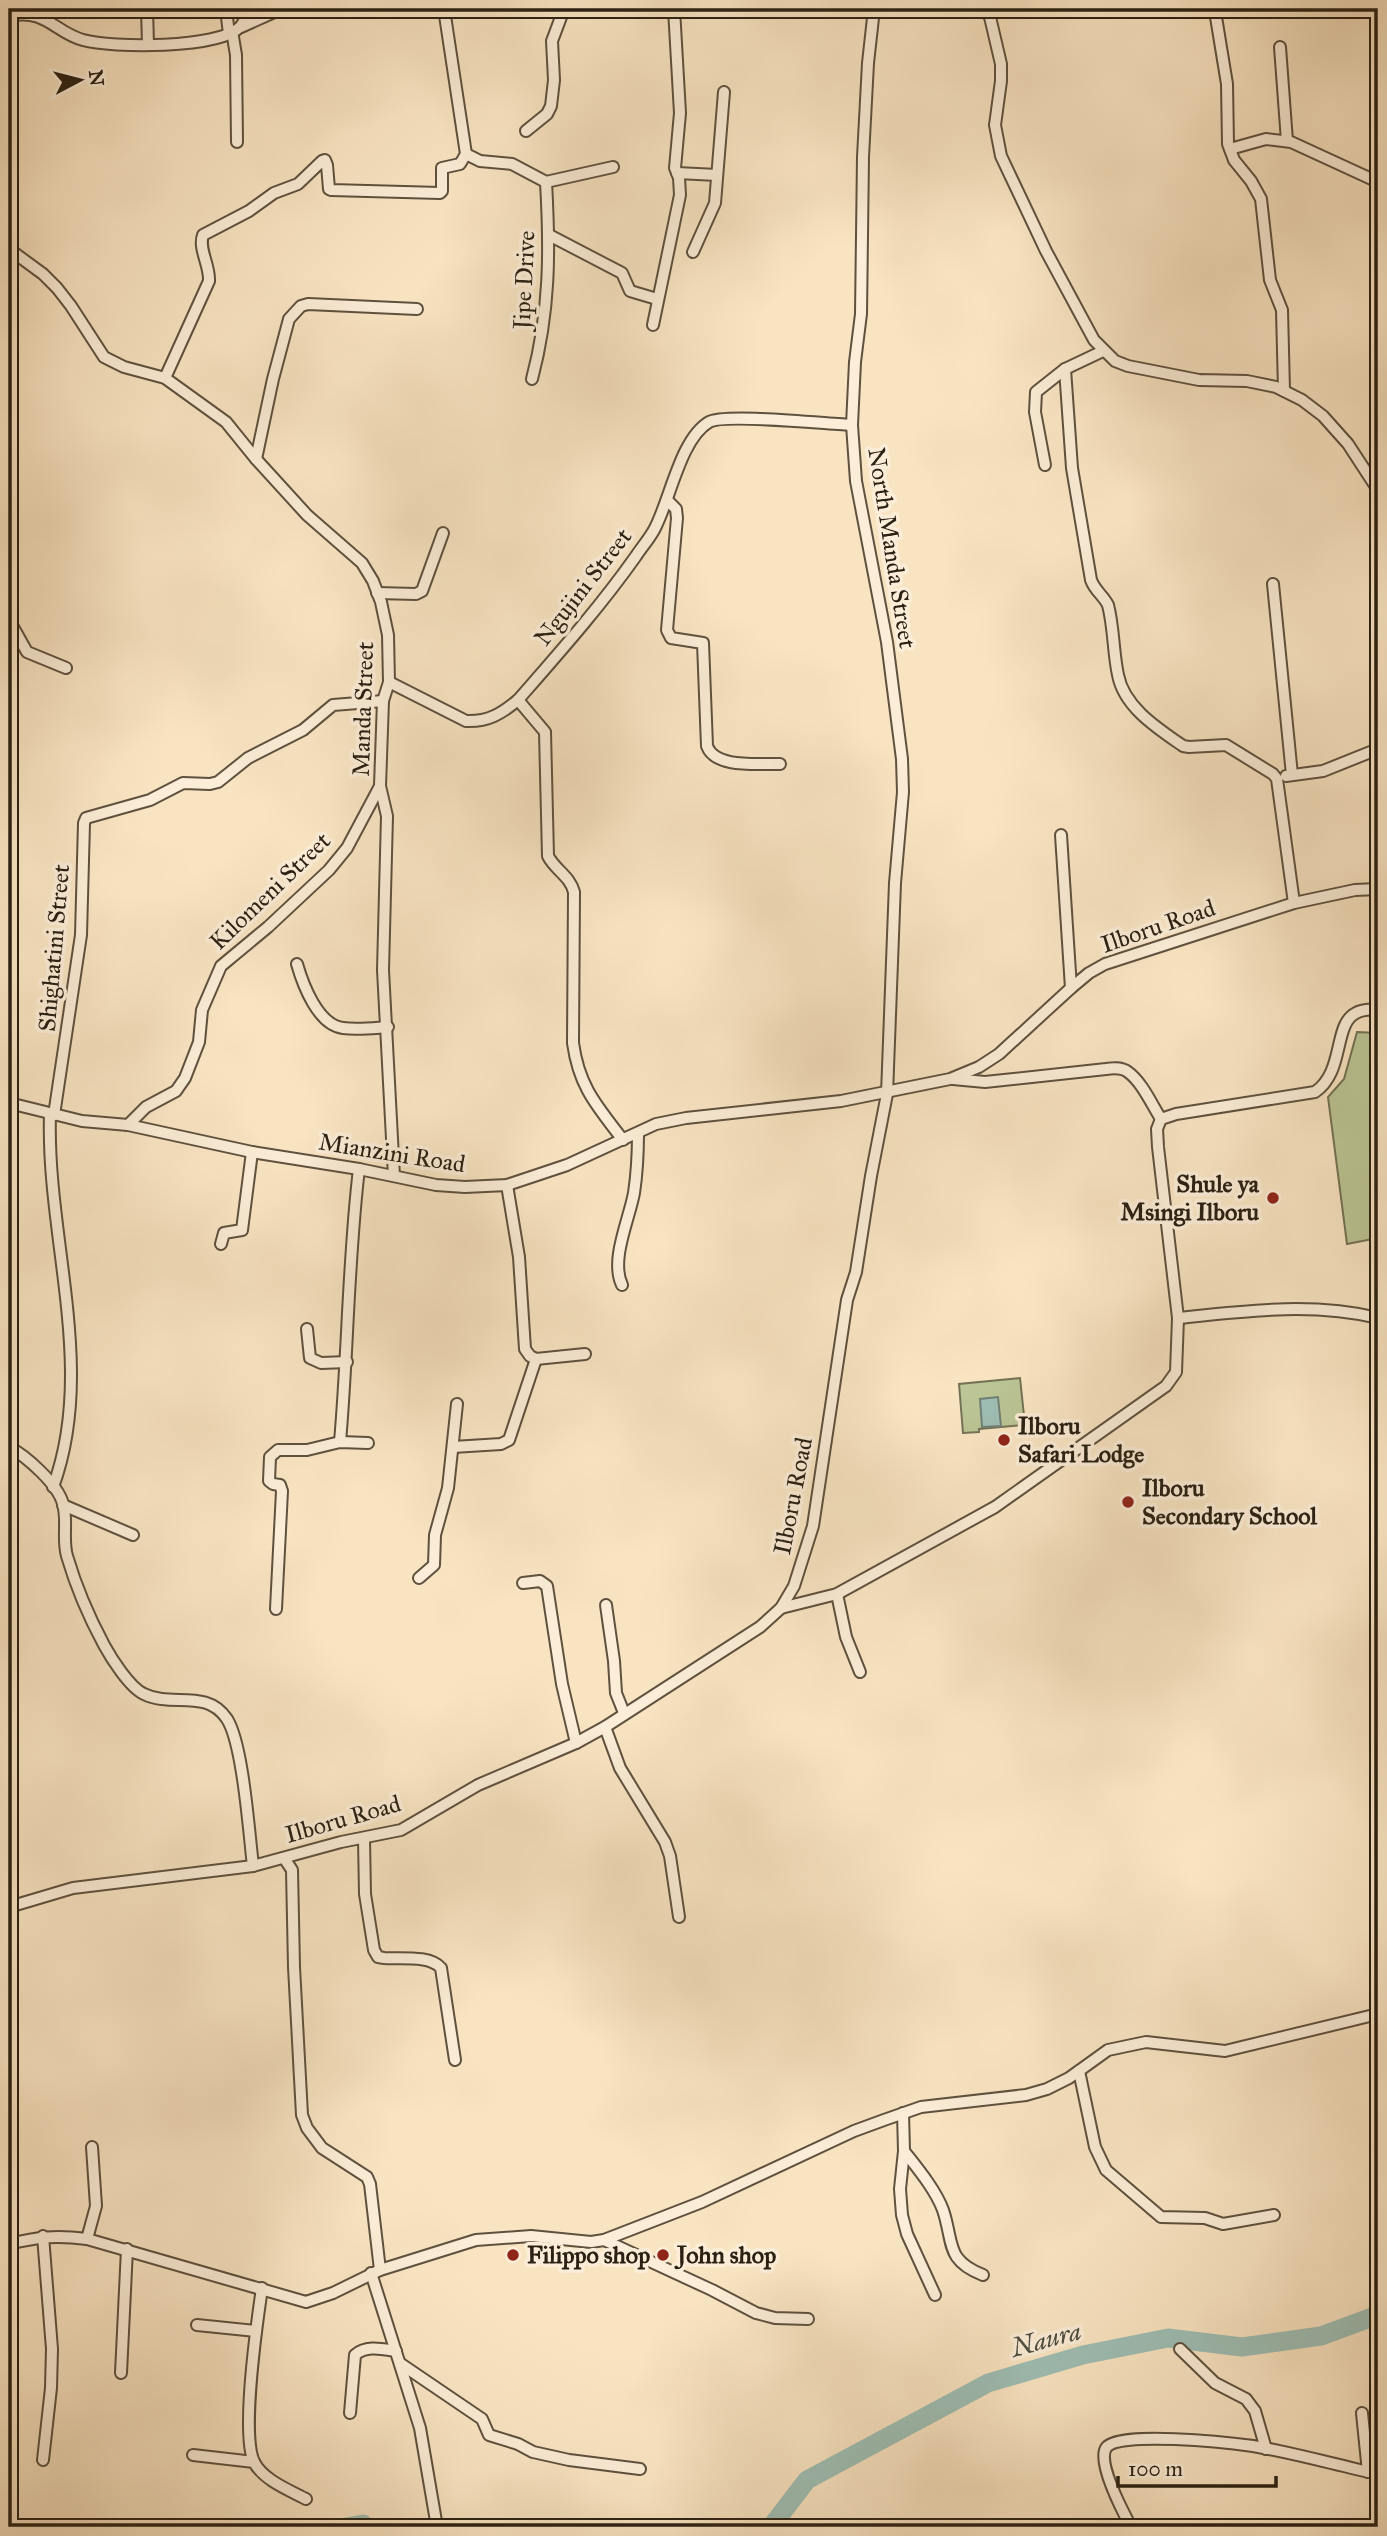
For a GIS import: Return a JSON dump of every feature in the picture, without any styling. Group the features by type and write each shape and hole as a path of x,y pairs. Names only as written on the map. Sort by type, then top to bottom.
{"street":[{"path":"147,9 148,45"},
{"path":"226,9 234,31 236,55 237,142"},
{"path":"234,31 250,9"},
{"path":"9,16 31,15 44,19 82,40 102,44 171,45 202,41 234,31 281,9"},
{"path":"165,379 209,281 209,266 202,247 203,234 249,211 274,193 298,184 322,160 327,164 331,190 442,191 442,168 460,164 466,154 444,9"},
{"path":"526,131 547,114 551,106 554,80 552,41 564,9"},
{"path":"653,325 680,195 677,173 680,113 674,9"},
{"name":"North Manda Street","path":"874,9 867,76 861,314 855,362 852,425 856,481 887,642 902,759 903,792 895,883 887,1094"},
{"path":"984,9 990,17 1001,64 1002,81 995,125 1001,156 1007,173 1086,326 1103,351 1115,361 1128,366 1199,380 1247,381 1284,391 1302,400 1323,416 1349,444 1378,490"},
{"path":"1216,17 1227,84 1226,132 1234,160 1261,199 1270,280 1284,322 1284,391"},
{"path":"1280,47 1287,141"},
{"path":"693,252 715,203 724,92"},
{"path":"1230,149 1266,139 1287,141 1378,182"},
{"path":"466,154 480,160 512,164 546,182 613,167"},
{"path":"677,173 717,175"},
{"name":"Jipe Drive","path":"533,379 545,322 548,235 546,182"},
{"path":"548,235 622,273 631,291 657,299"},
{"name":"Manda Street","path":"9,249 57,288 104,357 124,367 165,379 226,422 307,515 362,563 377,593 388,635 389,682 383,701 380,786 387,816 383,970 394,1175"},
{"path":"256,459 281,345 289,319 296,310 308,304 417,309"},
{"path":"1045,465 1034,397 1039,388 1065,369 1103,351"},
{"path":"1065,369 1072,468 1091,580 1095,590 1108,605 1118,677 1137,710 1182,746 1226,745 1277,779 1294,903"},
{"name":"Ngujini Street","path":"389,682 466,721 497,716 518,700 622,578 654,531 675,472 699,431 720,418 852,425"},
{"path":"667,500 676,509 677,518 667,630 671,638 703,643 709,752 722,761 780,764"},
{"path":"377,593 422,592 443,533"},
{"path":"1273,584 1292,775"},
{"path":"9,620 27,652 66,668"},
{"path":"518,700 545,732 548,856 555,867 569,879 574,892 575,1060 589,1094 623,1140"},
{"name":"Shighatini Street","path":"52,1115 81,934 83,823 86,818 150,800 183,783 218,782 248,758 303,730 333,705 383,701"},
{"path":"1277,779 1324,771 1378,749"},
{"name":"Kilomeni Street","path":"128,1125 146,1107 176,1091 185,1078 200,1042 202,1010 221,966 329,870 347,848 380,786"},
{"path":"1061,835 1070,988"},
{"name":"Ilboru Road","path":"9,1907 73,1888 253,1866 341,1842 401,1830 478,1785 576,1743 605,1727 760,1627 781,1608 794,1586 803,1565 813,1526 845,1311 856,1272 887,1094 950,1079 979,1067 999,1054 1070,988 1105,964 1294,903 1355,890 1378,889"},
{"path":"298,964 307,994 324,1017 340,1028 388,1027"},
{"path":"781,1608 836,1594 995,1507 1166,1386 1176,1372 1178,1318 1158,1147 1157,1129 1161,1119 1176,1114 1315,1092 1330,1079 1348,1018 1357,1012 1378,1009"},
{"path":"950,1079 985,1083 1123,1069 1136,1080 1161,1119"},
{"name":"Mianzini Road","path":"9,1103 82,1121 128,1125 252,1152 394,1175 436,1185 465,1187 507,1185 567,1165 656,1124 887,1094"},
{"path":"52,1115 51,1157 71,1379 69,1431 53,1487"},
{"path":"622,1285 617,1270 633,1196 638,1133"},
{"path":"222,1244 224,1233 243,1230 252,1152"},
{"path":"340,1443 347,1362 353,1219 359,1169"},
{"path":"507,1185 519,1257 523,1342 530,1356 536,1359 585,1354"},
{"path":"1178,1318 1259,1309 1300,1308 1352,1312 1378,1318"},
{"path":"307,1329 310,1358 314,1362 347,1362"},
{"path":"453,1447 501,1444 509,1440 536,1359"},
{"path":"419,1578 435,1565 435,1535 448,1488 457,1404"},
{"path":"276,1609 282,1491 280,1485 269,1481 270,1457 278,1450 307,1450 340,1443 368,1443"},
{"path":"9,1447 32,1464 53,1487 63,1504 66,1550 77,1586 106,1648 120,1668 146,1696 205,1701 219,1709 228,1721 242,1776 253,1866"},
{"path":"63,1504 133,1535"},
{"path":"523,1583 540,1581 547,1586 562,1684 576,1743"},
{"path":"836,1594 846,1637 860,1672"},
{"path":"606,1605 616,1693 624,1713"},
{"path":"605,1727 620,1768 665,1842 679,1917"},
{"path":"364,1839 365,1894 374,1950 378,1956 384,1958 428,1961 441,1968 455,2060"},
{"path":"284,1858 292,1870 302,2115 307,2128 322,2148 367,2177 370,2184 375,2271 422,2436 437,2527"},
{"path":"9,2244 43,2236 60,2235 87,2239 262,2288 295,2300 313,2301 375,2271 476,2240 531,2236 591,2242 604,2240 702,2202 854,2131 903,2113 921,2107 1026,2095 1047,2089 1108,2050 1146,2042 1224,2051 1378,2014"},
{"path":"1079,2071 1095,2147 1106,2170 1161,2217 1205,2218 1223,2224 1274,2215"},
{"path":"903,2113 904,2151 900,2189 902,2215 907,2234 935,2295"},
{"path":"87,2239 96,2206 92,2147"},
{"path":"904,2151 943,2210 953,2251 960,2263 983,2275"},
{"path":"43,2236 52,2349 51,2388 43,2460"},
{"path":"604,2240 756,2313 775,2318 808,2319"},
{"path":"121,2373 127,2249"},
{"path":"262,2288 256,2331 250,2428 254,2462 267,2477 306,2499"},
{"path":"197,2325 256,2331"},
{"path":"350,2413 355,2355 360,2350 369,2348 396,2351"},
{"path":"1180,2349 1215,2383 1249,2403 1255,2411 1266,2449"},
{"path":"401,2364 482,2419 489,2435 557,2458 640,2469"},
{"path":"1131,2527 1109,2480 1104,2458 1105,2449 1110,2443 1123,2439 1150,2438 1266,2449 1373,2473 1362,2413"},
{"path":"193,2455 254,2462"}],"green space":[{"path":"1357,1032 1378,1033 1378,1238 1347,1244 1328,1097 1344,1079"},
{"path":"1020,1378 1025,1425 963,1433 959,1384"}],"water":[{"path":"998,1397 1001,1426 982,1427 980,1399"}],"waterway":[{"name":"Naura","path":"771,2527 807,2480 988,2383 1083,2355 1168,2338 1242,2347 1321,2336 1378,2315"},
{"name":"Naura","path":"346,2527 363,2524 366,2527"}],"place":[{"name":"Shule ya Msingi Ilboru","path":"1273,1198"},
{"name":"Ilboru Safari Lodge","path":"1004,1440"},
{"name":"Ilboru Secondary School","path":"1128,1502"},
{"name":"Filippo shop","path":"513,2255"},
{"name":"John shop","path":"663,2255"}]}
